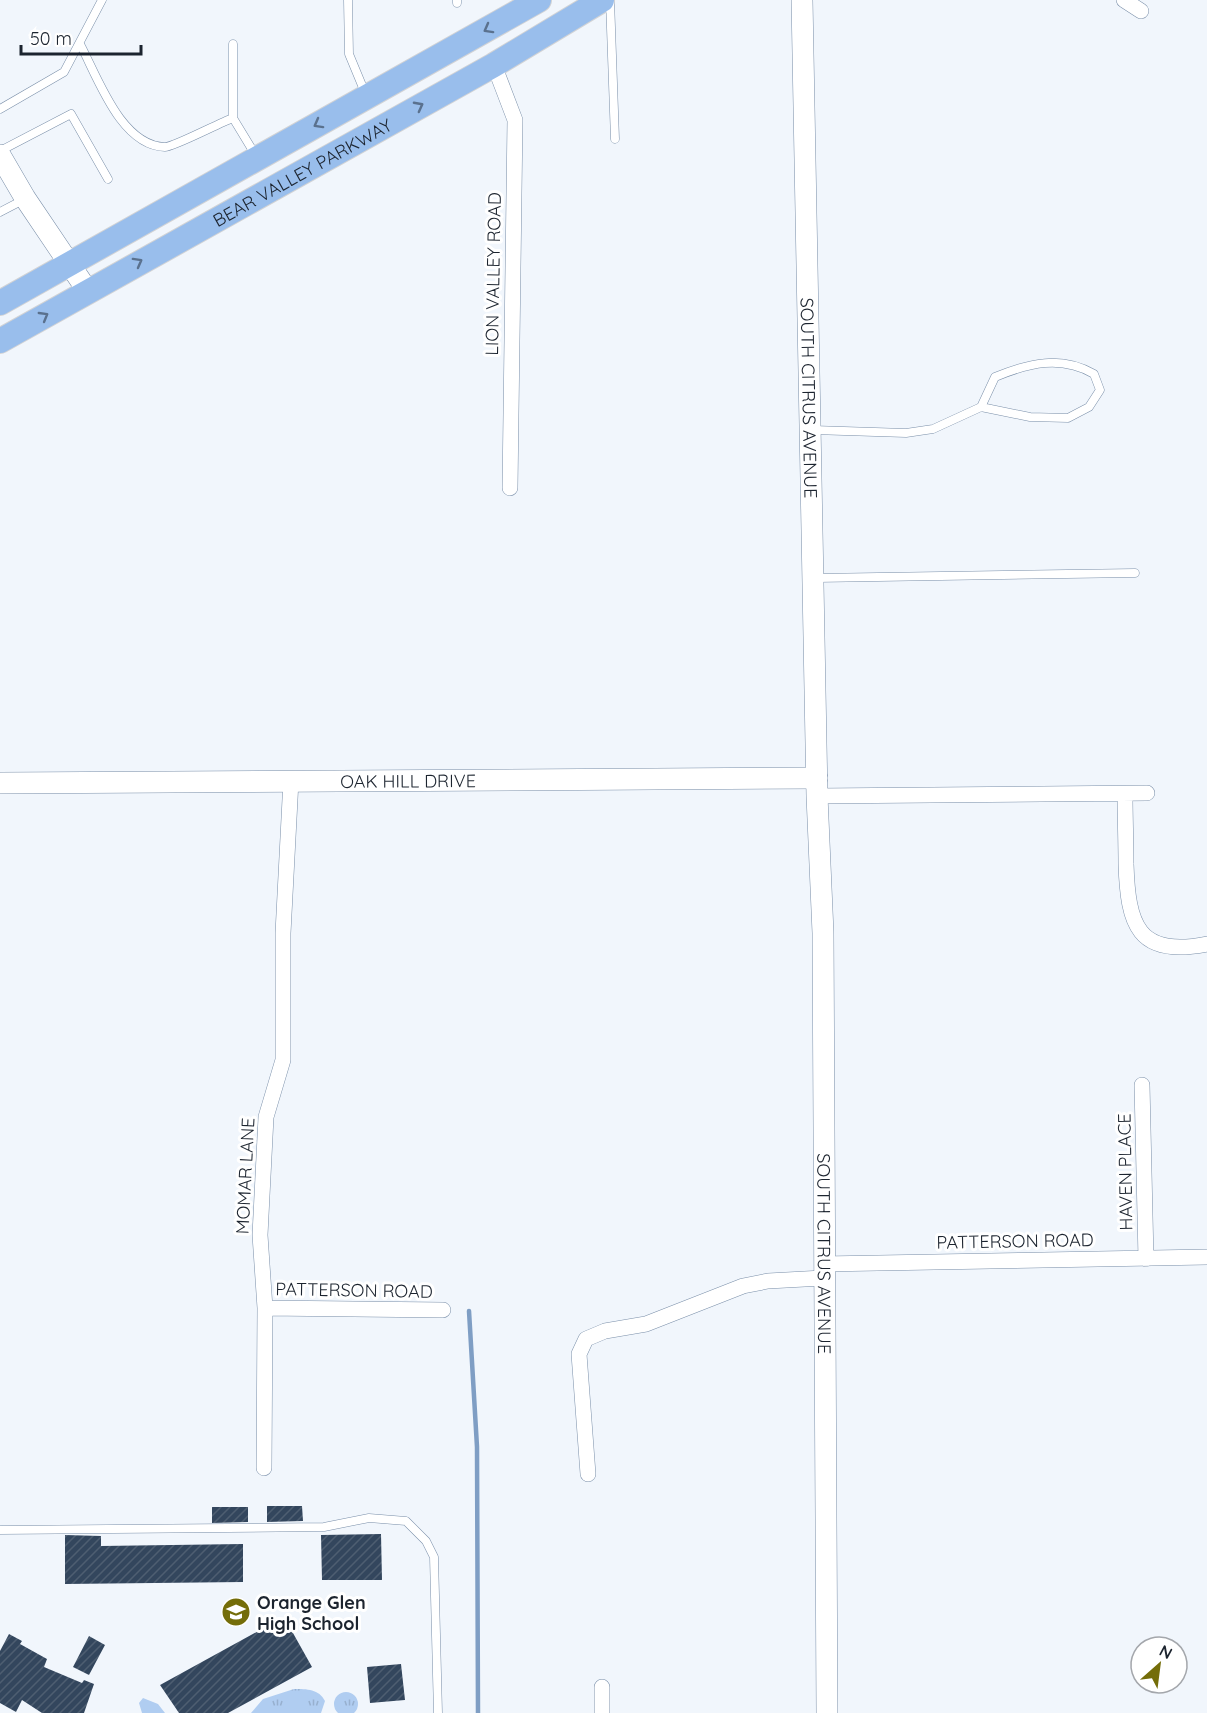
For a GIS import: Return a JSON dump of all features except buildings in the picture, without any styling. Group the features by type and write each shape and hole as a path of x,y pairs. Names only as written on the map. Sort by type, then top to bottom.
{"main road":[{"name":"BEAR VALLEY PARKWAY","path":"0,303 539,0"},
{"name":"BEAR VALLEY PARKWAY","path":"0,341 87,290 495,65 602,0"}],"street":[{"name":"SOUTH CITRUS AVENUE","path":"802,0 817,787 823,933 827,1713"},
{"path":"1124,0 1142,10"},
{"name":"LION VALLEY ROAD","path":"495,65 514,120 510,488"},
{"path":"0,153 25,198 87,290"},
{"name":"OAK HILL DRIVE","path":"0,783 291,780 817,787"},
{"name":"MOMAR LANE","path":"264,1468 265,1308 260,1235 266,1118 283,1060 283,933 291,780"},
{"path":"817,787 1147,793"},
{"path":"1125,794 1127,902 1134,923 1144,935 1162,946 1184,949 1207,944"},
{"name":"HAVEN PLACE","path":"1142,1085 1146,1259"},
{"name":"PATTERSON ROAD","path":"588,1474 579,1354 586,1339 605,1331 646,1324 743,1286 823,1271 1207,1257"},
{"name":"PATTERSON ROAD","path":"265,1308 443,1310"},
{"path":"602,1687 602,1713"}],"lane":[{"path":"0,109 64,72 102,0"},
{"path":"348,0 349,54 355,75 367,97"},
{"path":"610,0 615,140"},
{"path":"80,44 124,126 141,141 166,147 233,118"},
{"path":"234,44 233,118 258,157"},
{"path":"0,153 71,114 108,179"},
{"path":"0,212 25,198"},
{"path":"811,430 906,433 933,429 981,407 1030,417 1068,418 1089,407 1100,390 1095,374 1076,364 1048,363 1014,369 995,376 981,407"},
{"path":"814,578 1135,573"},
{"path":"0,1530 324,1527 369,1518 406,1521 426,1541 434,1557 438,1713"}],"green space":[{"path":"294,1689 319,1694 325,1701 321,1713 251,1713 263,1699"},
{"path":"346,1692 355,1695 358,1704 355,1713 346,1716 337,1713 334,1704 337,1695"},
{"path":"143,1698 158,1704 165,1713 142,1713 139,1703"}],"waterway":[{"path":"469,1311 477,1447 478,1713"}],"place":[{"name":"Orange Glen High School","path":"236,1612"}]}
